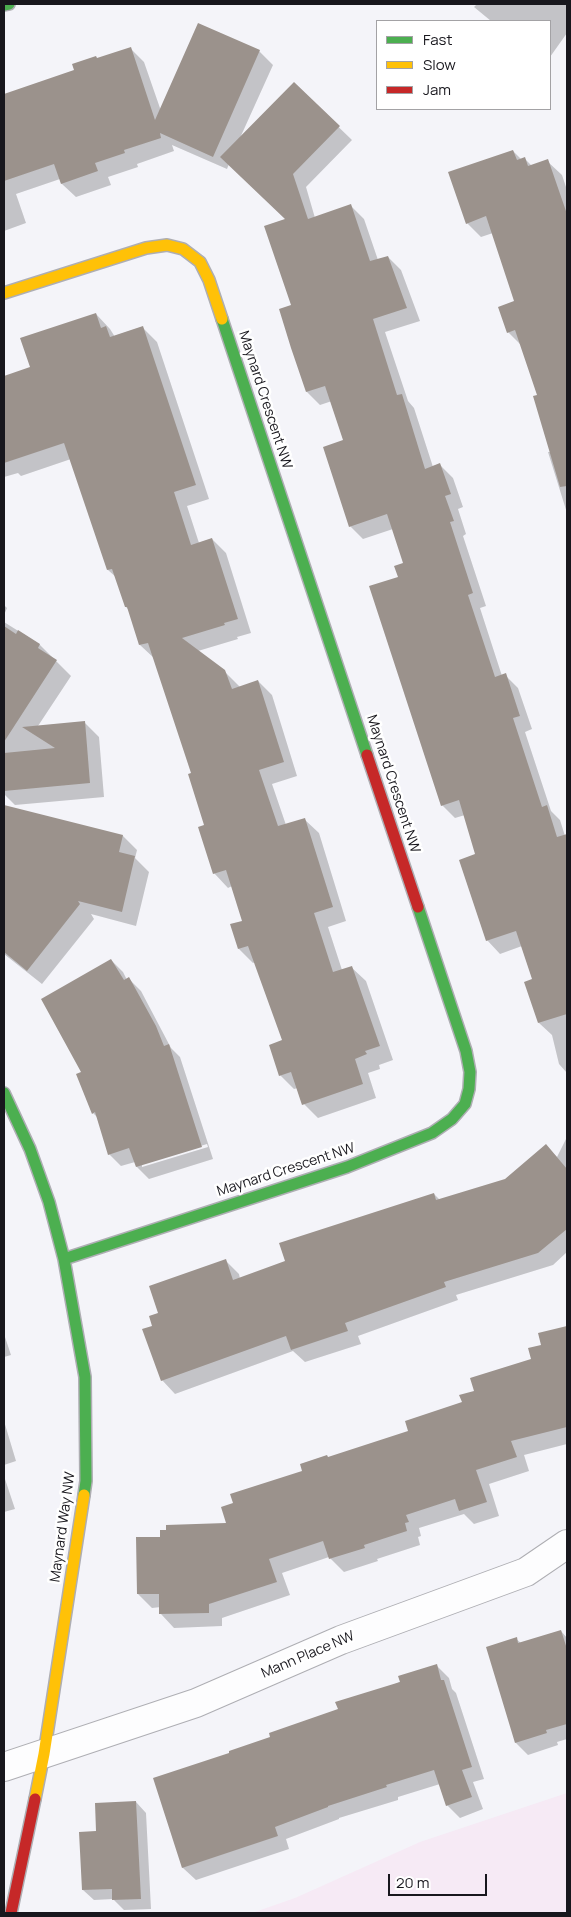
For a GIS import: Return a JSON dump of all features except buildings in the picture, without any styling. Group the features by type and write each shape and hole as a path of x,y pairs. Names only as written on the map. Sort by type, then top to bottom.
{"street":[{"path":"4,5 9,4"},
{"name":"Maynard Crescent NW","path":"4,293 153,247 167,245 183,249 200,262 209,280 466,1051 470,1072 469,1089 465,1104 452,1119 432,1133 347,1167 64,1259"},
{"name":"Maynard Way NW","path":"4,1093 30,1149 49,1202 64,1259 85,1377 86,1480 44,1754 11,1913"},
{"name":"Mann Place NW","path":"4,1767 196,1703 342,1640 526,1572 567,1544"}],"shaded area":[{"path":"567,1793 567,1913 252,1913 295,1898 420,1842"}],"traffic: fast":[{"path":"4,5 9,4"},
{"path":"222,319 367,755"},
{"path":"64,1259 347,1167 432,1133 452,1119 465,1104 469,1089 470,1072 466,1051 418,907"},
{"path":"4,1093 30,1149 49,1202 64,1259 85,1377 86,1481 84,1495"}],"traffic: slow":[{"path":"4,293 146,248 167,245 183,249 200,262 209,280 222,319"},
{"path":"35,1799 44,1754 84,1495"}],"traffic: jam":[{"path":"367,755 418,907"},
{"path":"11,1913 35,1799"}]}
